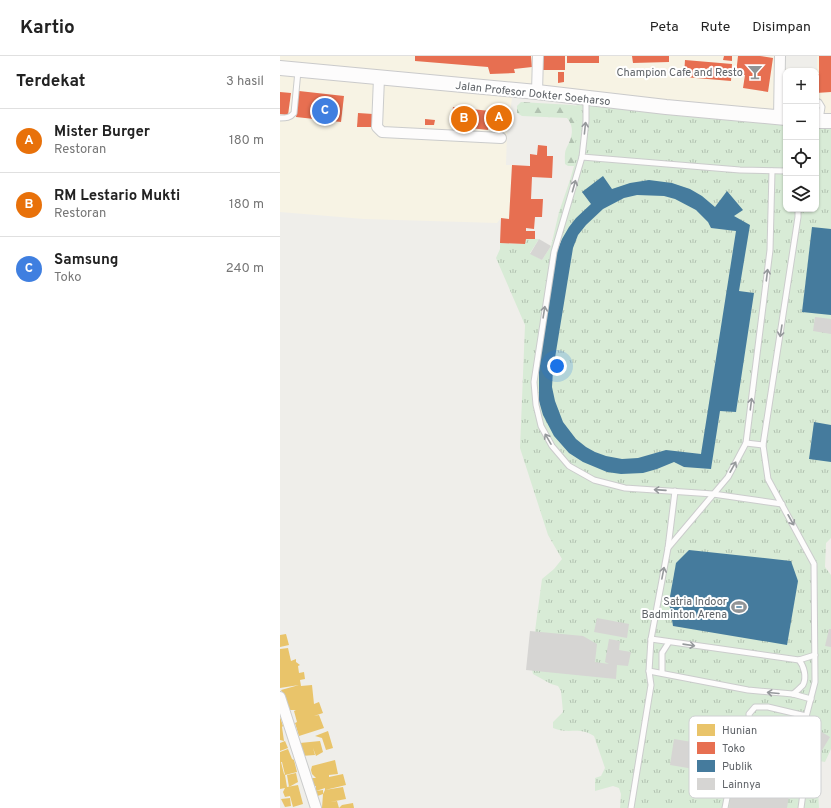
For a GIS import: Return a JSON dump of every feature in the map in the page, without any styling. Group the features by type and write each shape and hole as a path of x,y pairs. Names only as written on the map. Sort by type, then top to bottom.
{"street":[{"path":"537,92 538,56"},
{"path":"780,56 782,118"},
{"name":"Jalan Profesor Dokter Soeharso","path":"280,68 537,92 586,99 782,118"},
{"path":"379,78 377,127 382,132 501,138"},
{"path":"280,697 316,808"}],"lane":[{"path":"280,118 287,118 294,113 298,70"},
{"path":"586,99 586,121 582,157 554,252 534,382 536,405 541,426 552,446 569,466 594,480 625,488 713,494 782,504"},
{"path":"819,102 822,107 822,121"},
{"path":"582,157 783,171"},
{"path":"668,548 728,477 746,443 770,250 772,171"},
{"path":"749,716 749,714 756,707 768,707 806,716 815,682 814,564 768,479 763,445 798,212"},
{"path":"746,443 763,445"},
{"path":"631,808 651,685 651,639 668,548 676,491"},
{"path":"651,639 799,660 815,655"},
{"path":"662,673 662,654 669,642"},
{"path":"793,694 802,685 805,678 804,670 799,660"},
{"path":"650,671 748,690 793,694 811,698"},
{"path":"725,808 727,798"},
{"path":"800,808 802,798"}],"shaded area":[{"path":"280,56 776,56 776,68 783,69 783,120 513,92 507,133 506,165 512,165 509,219 501,218 497,223 364,219 280,212"},
{"path":"817,56 831,56 831,123 819,122 819,68 817,68"}],"green space":[{"path":"576,99 783,120 783,212 819,212 819,122 831,123 831,538 826,543 825,567 831,575 831,749 825,762 821,761 821,716 689,716 689,798 818,798 819,808 620,808 621,794 619,788 613,786 595,791 595,778 601,776 605,768 594,736 578,731 564,731 553,728 553,722 563,712 561,691 558,686 551,684 533,674 531,665 535,654 535,631 542,579 554,569 562,559 548,535 520,448 525,325 496,258 500,249 500,243 525,244 526,239 539,239 530,253 542,260 551,246 559,212 574,166 577,112"},
{"path":"521,102 572,105 578,106 582,110 574,166 568,166 565,164 565,151 572,132 570,121 567,118 522,116 517,113 517,106"}],"building: Hunian":[{"path":"286,634 289,645 280,647 280,635"},
{"path":"288,648 291,661 296,659 296,662 300,665 298,666 299,673 304,672 305,679 300,680 301,686 312,685 314,704 319,702 323,713 314,716 319,715 324,728 299,736 295,723 297,722 294,711 296,710 288,710 281,690 299,685 280,688 280,649"},
{"path":"280,717 283,726 284,741 280,740"},
{"path":"328,731 333,748 326,750 322,738 315,736"},
{"path":"285,741 288,748 280,751 280,743"},
{"path":"320,741 323,752 316,756 313,748 315,755 301,756 300,743"},
{"path":"288,749 292,759 294,760 297,772 285,775 287,787 298,785 303,804 293,807 290,796 285,797 283,792 285,788 280,789 280,752","holes":["281,762 282,762 285,775 284,774"]},
{"path":"335,760 338,774 329,775 329,777 343,774 346,785 316,791 316,786 311,786 312,778 316,778 312,774 312,766"},
{"path":"296,773 298,782 289,787 287,775"},
{"path":"343,787 346,799 330,802 337,801 339,808 322,808 323,794 325,790"},
{"path":"323,790 323,794 315,797 313,791"},
{"path":"290,798 291,806 285,807 281,799"},
{"path":"353,803 354,808 339,808 342,805"}],"building: Toko":[{"path":"415,56 531,56 532,67 514,69 515,73 490,74 488,67 415,61"},
{"path":"543,56 565,56 565,70 543,70"},
{"path":"567,56 599,56 599,63 567,63"},
{"path":"632,56 669,56 669,62 633,63"},
{"path":"724,56 732,56 732,61 723,60"},
{"path":"738,56 760,56 773,58 768,92 743,88 745,75 736,74"},
{"path":"819,56 831,56 831,92 819,93"},
{"path":"685,60 732,64 731,81 684,77"},
{"path":"558,72 564,72 564,82 558,83"},
{"path":"299,91 344,96 341,122 296,117"},
{"path":"280,92 291,93 288,115 280,114"},
{"path":"494,106 505,108 502,129 491,127"},
{"path":"453,107 490,111 488,130 451,126"},
{"path":"358,113 373,114 373,127 357,127"},
{"path":"425,119 435,120 434,125 425,125"},
{"path":"538,145 547,146 547,156 553,156 552,178 532,177 531,199 543,199 542,217 535,217 534,229 526,228 526,231 535,231 535,239 526,239 525,244 500,243 501,218 509,219 512,165 530,166 530,154 537,155"}],"building: Publik":[{"path":"603,176 612,189 630,183 649,180 672,183 690,189 702,196 715,207 727,191 743,210 734,216 750,225 739,291 754,293 736,412 720,411 711,469 684,467 674,462 643,473 621,474 607,472 583,462 569,453 554,436 543,415 539,401 539,360 557,251 569,227 591,204 582,192","holes":["637,195 664,196 675,199 696,210 708,222 711,228 736,231 701,454 666,450 638,458 622,459 606,456 586,447 576,439 563,422 555,401 552,387 553,370 573,248 578,235 603,209 624,198"]},
{"path":"812,227 831,229 831,315 802,312"},
{"path":"814,422 831,425 831,462 809,459"},
{"path":"689,550 791,561 798,581 787,645 673,626 669,602 676,563"}],"building: Lainnya":[{"path":"539,239 551,246 542,260 530,254"},
{"path":"815,317 831,319 831,334 813,331"},
{"path":"597,618 629,624 627,638 594,632"},
{"path":"829,629 831,629 831,647 825,646"},
{"path":"530,631 583,636 597,644 595,662 609,664 605,662 609,639 620,641 619,650 631,652 628,666 617,665 616,679 526,670"},
{"path":"821,732 830,737 821,752"},
{"path":"674,739 689,742 689,768 670,765"},
{"path":"730,798 789,798 787,808 729,808"}],"place":[{"name":"Champion Cafe and Resto","path":"755,72"},
{"name":"Samsung","path":"325,111"},
{"name":"Mister Burger","path":"499,118"},
{"name":"RM Lestario Mukti","path":"464,119"},
{"name":"Satria Indoor Badminton Arena","path":"739,607"}]}
